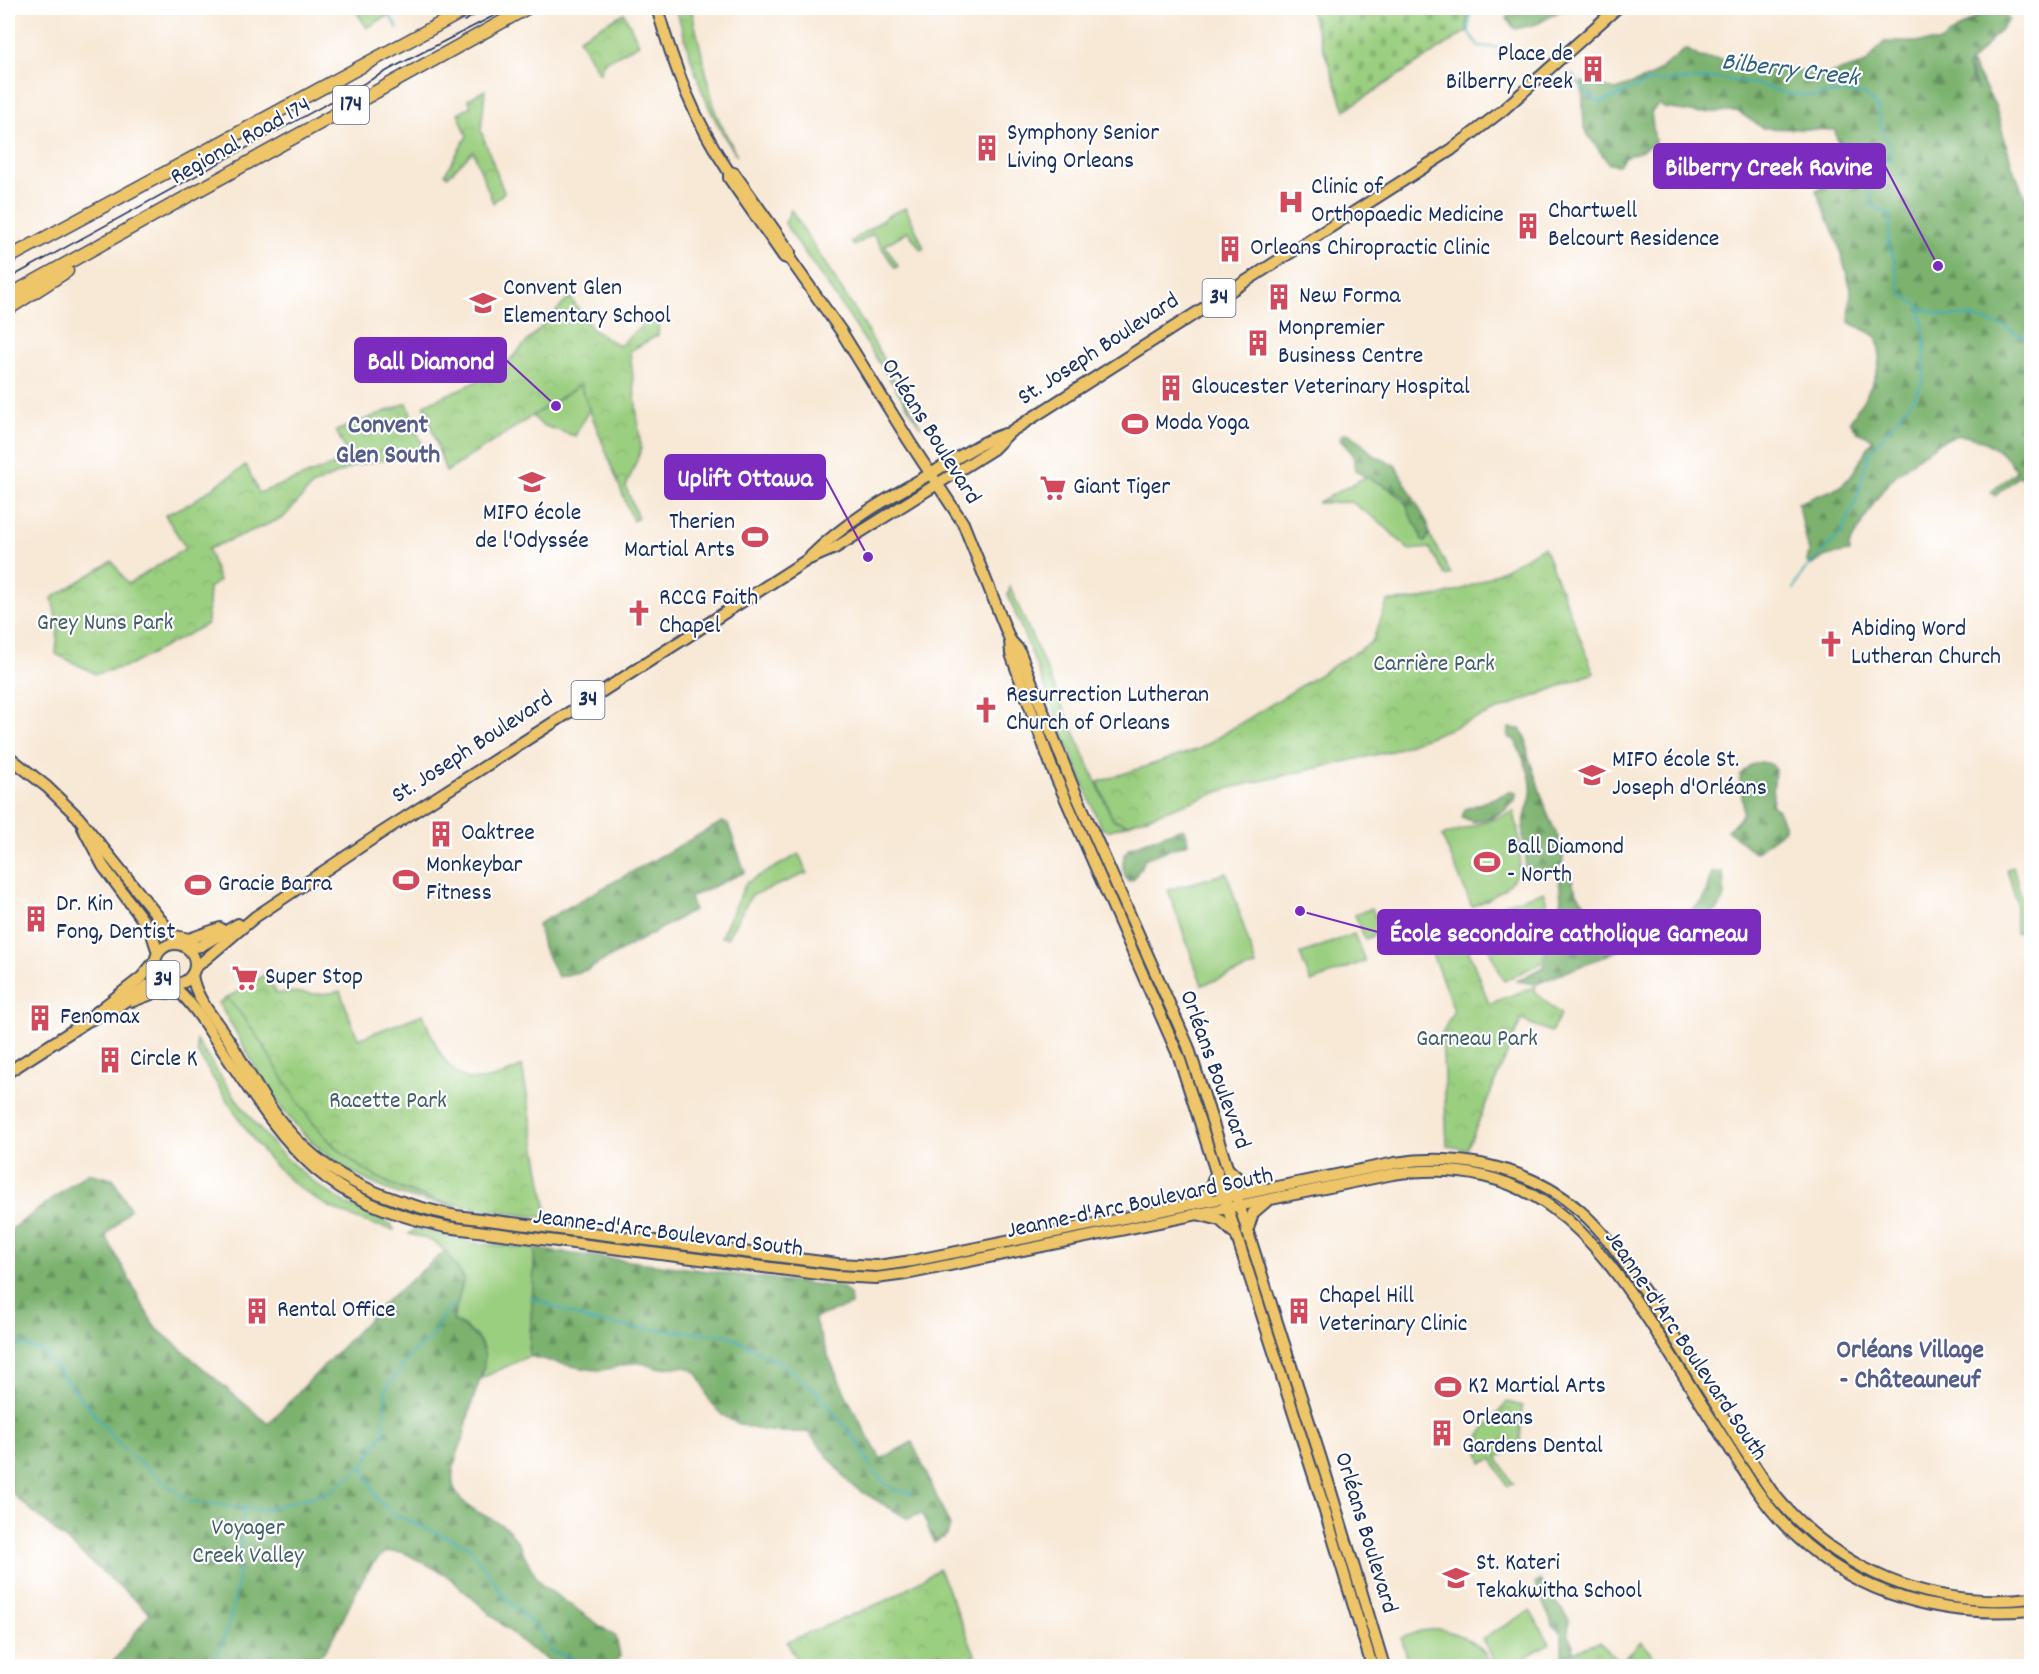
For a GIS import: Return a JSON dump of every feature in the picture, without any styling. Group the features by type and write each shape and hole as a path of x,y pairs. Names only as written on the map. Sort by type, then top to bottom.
{"highway":[{"name":"Regional Road 174","path":"8,258 469,8"},
{"name":"Regional Road 174","path":"8,296 527,8"},
{"path":"8,252 158,176"},
{"path":"8,309 174,203"}],"main road":[{"name":"Orléans Boulevard","path":"657,8 685,95 705,135 729,172 729,178 784,257 790,259 852,347 973,542 1010,640 1019,650 1073,787 1188,1046 1242,1236 1384,1666"},
{"name":"St. Joseph Boulevard","path":"194,972 255,917 381,833 807,560 835,548 934,478 993,449 1010,432 1456,146 1503,110 1617,8"},
{"path":"8,756 47,787 80,819 169,933 184,946"},
{"path":"80,819 103,866 151,931 157,957"},
{"name":"St. Joseph Boulevard","path":"184,946 201,946 239,923 255,917"},
{"path":"169,933 182,939 189,939 239,923"},
{"name":"34","path":"8,1072 86,1022 142,977 168,945 184,946 195,957 194,972 183,983 147,986 114,1009 86,1022"},
{"name":"34","path":"157,957 157,973 168,983"},
{"name":"Jeanne-d'Arc Boulevard South","path":"194,972 199,997 219,1024 270,1106 307,1149 350,1182 411,1207 456,1216 868,1266 912,1261 1231,1201 1395,1163 1448,1160 1503,1169 1551,1190 1578,1209 1618,1252 1690,1361 1759,1474 1781,1503 1808,1530 1848,1561 1904,1587 1940,1596 1980,1601 2031,1598"},
{"name":"Jeanne-d'Arc Boulevard South","path":"168,983 183,994 266,1115 302,1159 324,1178 372,1206 408,1219 479,1232 841,1276 876,1278 916,1272 1192,1208"},
{"path":"114,1009 157,992 173,991 183,994"},
{"path":"1223,1169 1242,1182 1270,1193 1253,1213 1242,1236 1220,1220 1192,1208 1208,1193 1223,1169"},
{"name":"Jeanne-d'Arc Boulevard South","path":"1270,1193 1393,1174 1452,1171 1497,1180 1544,1201 1578,1227 1605,1257 1640,1306 1758,1492 1783,1523 1806,1545 1849,1575 1907,1600 1972,1612 2031,1610"},
{"path":"408,1219 411,1207"},
{"name":"Orléans Boulevard","path":"1288,1377 1372,1666"}],"green space":[{"path":"354,8 400,8 367,28"},
{"path":"676,8 691,8 716,114 737,156 707,103 693,66"},
{"path":"1309,8 1467,8 1467,31 1345,110"},
{"path":"1511,8 1565,8 1537,24 1515,29 1506,19"},
{"path":"1971,8 2001,8 2009,20 1967,67 1978,91 1969,66 1972,65 1995,105 2012,166 2031,210 2031,486 2019,476 1995,496 1991,492 2016,471 2011,464 1997,450 1979,439 1951,437 1927,451 1885,487 1849,546 1850,552 1826,556 1812,565 1807,562 1809,552 1798,503 1840,487 1852,475 1873,439 1857,432 1850,421 1873,381 1879,359 1876,336 1849,322 1851,289 1838,243 1816,190 1836,179 1834,173 1843,168 1835,130 1763,128 1737,111 1698,113 1664,108 1659,104 1651,112 1655,142 1639,152 1624,157 1619,165 1609,164 1584,129 1582,82 1616,90 1650,77 1686,49 1699,57 1773,66 1824,76 1866,63 1884,42 1940,42 1976,16"},
{"path":"624,13 639,44 603,63 600,73 579,38"},
{"path":"485,90 481,131 504,192 493,203 473,151 448,176 445,174 467,136 458,113 471,106 468,99"},
{"path":"906,208 924,248 921,250 908,231 885,245 898,266 895,268 873,234 854,246 851,242 891,214"},
{"path":"791,210 863,323 921,427 789,230 785,223"},
{"path":"570,297 593,330 619,346 647,321 659,323 658,335 630,351 641,450 626,487 638,518 633,521 580,385 446,472 424,405 498,372"},
{"path":"608,374 575,436 542,425 502,387"},
{"name":"Grey Nuns Park","path":"407,403 424,451 353,466 312,486 283,518 208,549 219,581 209,588 207,624 131,665 96,674 56,654 58,627 52,598 112,561 128,584 186,548 165,515 189,504 246,465 259,493 350,459 336,431"},
{"path":"1347,433 1360,441 1373,455 1395,465 1428,524 1429,536 1425,542 1421,540 1402,496 1355,471 1353,454 1340,440 1342,434"},
{"path":"1375,472 1422,521 1451,574 1446,576 1430,548 1409,550 1380,522 1351,502 1317,503"},
{"name":"Carrière Park","path":"1544,547 1594,673 1392,751 1230,788 1128,824 1113,820 1098,782 1199,749 1372,642 1388,601 1433,597 1470,586"},
{"path":"1010,587 1113,820 1128,824 1108,831 1101,828 1008,595"},
{"path":"1509,728 1520,729 1526,737 1528,755 1548,815 1564,851 1562,864 1543,873 1533,874 1523,871 1526,857 1523,830 1530,799 1531,780 1515,740 1508,737"},
{"path":"1760,762 1772,764 1775,770 1772,806 1778,810 1785,827 1759,851 1754,852 1727,830 1735,824 1743,812 1740,775 1749,766"},
{"path":"1512,791 1517,794 1515,800 1500,813 1473,822 1462,817 1465,809"},
{"name":"Ball Diamond - North","path":"1514,812 1520,847 1518,871 1503,889 1472,907 1442,836"},
{"path":"722,822 728,824 745,872 690,897 694,910 587,970 558,977 543,947 538,924"},
{"path":"1182,828 1186,831 1188,843 1146,858 1133,880 1128,881 1123,864 1124,856 1129,848"},
{"path":"799,854 807,873 751,896 727,938 721,937 746,883"},
{"path":"2013,867 2022,899 2022,933 2016,932 2016,900 2007,869"},
{"path":"1712,872 1722,872 1724,882 1724,897 1717,911 1536,984 1517,981 1543,967 1561,899 1559,877 1565,875 1572,879 1578,894 1597,915 1621,926 1661,915 1689,912 1703,901"},
{"path":"1227,873 1256,966 1202,985 1168,890"},
{"path":"1543,892 1550,911 1551,927 1541,963 1504,981 1472,914"},
{"path":"1372,908 1381,933 1365,939 1355,915"},
{"name":"Garneau Park","path":"1462,933 1489,1004 1536,986 1534,991 1561,1015 1551,1032 1521,1020 1467,1149 1447,1146 1442,1033 1454,1010 1429,946"},
{"path":"1354,934 1365,961 1311,982 1300,954"},
{"name":"Racette Park","path":"266,974 277,994 290,992 322,994 340,991 358,1039 423,1014 438,1050 447,1063 457,1073 469,1079 483,1080 501,1076 522,1066 548,1218 442,1201 411,1192 381,1179 353,1162 327,1138 302,1108 257,1037 227,998"},
{"path":"227,998 257,1037 302,1107 332,1143 369,1172 389,1183 411,1193 456,1206 399,1194 373,1183 326,1154 305,1135 269,1090 218,1003"},
{"path":"196,1040 256,1125 278,1150 327,1192 391,1224 394,1230 355,1218 324,1204 297,1186 274,1165 217,1085 197,1052"},
{"name":"Voyager Creek Valley","path":"87,1173 113,1179 130,1209 106,1236 154,1326 268,1424 384,1303 445,1251 464,1278 453,1320 476,1338 484,1354 482,1374 453,1469 453,1484 456,1492 467,1505 505,1527 511,1533 542,1585 616,1637 620,1656 613,1665 557,1666 529,1648 445,1574 403,1552 388,1552 378,1558 370,1568 331,1641 323,1652 312,1660 290,1666 110,1666 150,1613 8,1490 8,1232"},
{"path":"416,1229 474,1243 535,1249 529,1356 482,1378 484,1357 481,1343 471,1332 453,1320 464,1278 437,1244 409,1234"},
{"path":"535,1249 843,1288 850,1295 851,1305 814,1318 828,1355 852,1408 881,1459 912,1442 950,1526 947,1535 934,1543 922,1513 908,1519 852,1486 808,1432 767,1431 727,1418 717,1410 709,1399 700,1378 691,1369 679,1366 657,1368 635,1363 597,1370 529,1356"},
{"path":"1507,1402 1522,1406 1520,1446 1497,1457 1513,1484 1507,1486 1492,1459 1482,1463 1476,1440"},
{"path":"939,1569 980,1666 801,1666 787,1642 892,1598"},
{"path":"1540,1580 1569,1620 1568,1633 1573,1644 1574,1664 1562,1663 1562,1635 1553,1625 1537,1590 1535,1584"},
{"path":"1530,1611 1550,1643 1511,1666 1498,1666 1482,1639"},
{"path":"1440,1629 1456,1634 1478,1646 1493,1666 1410,1666 1401,1638 1420,1631"},
{"path":"1599,1642 1620,1662 1641,1642 1662,1666 1536,1666"}],"waterway":[{"path":"385,8 398,29"},
{"path":"1470,8 1469,33 1479,46 1507,48 1519,54"},
{"name":"Bilberry Creek","path":"1572,74 1585,92 1600,103 1649,82 1717,78 1762,85 1787,94 1817,96 1840,92 1864,94 1877,106 1884,137 1892,149 1891,159 1873,165 1871,205 1891,215 1888,244 1894,259 1900,292 1920,307 1944,316 1968,316 2004,327 2032,341"},
{"path":"1794,589 1803,572 1843,531 1857,497 1869,454 1913,399 1924,379 1925,340 1920,307"},
{"path":"531,1297 590,1321 637,1328 728,1335 780,1363 817,1392 860,1445 873,1472 893,1490 912,1493"},
{"path":"8,1339 43,1352 124,1450 188,1501 263,1510 331,1491 362,1467 384,1432 386,1389 413,1352 431,1338 445,1312 453,1305"},
{"path":"363,1468 377,1498 391,1513 470,1547 507,1600 542,1633 552,1652 597,1666"},
{"path":"211,1666 227,1630 232,1610 239,1570 244,1509"}],"tram line":[{"path":"464,21 488,8"},
{"path":"8,279 394,67 509,8"}],"place":[{"name":"Place de Bilberry Creek","path":"1593,69"},
{"name":"Symphony Senior Living Orleans","path":"987,148"},
{"name":"Clinic of Orthopaedic Medicine","path":"1291,202"},
{"name":"Chartwell Belcourt Residence","path":"1528,226"},
{"name":"Orleans Chiropractic Clinic","path":"1230,249"},
{"name":"Bilberry Creek Ravine","path":"1938,266"},
{"name":"New Forma","path":"1279,297"},
{"name":"Convent Glen Elementary School","path":"483,303"},
{"name":"Monpremier Business Centre","path":"1258,343"},
{"name":"Gloucester Veterinary Hospital","path":"1171,388"},
{"name":"Ball Diamond","path":"556,406"},
{"name":"Moda Yoga","path":"1135,424"},
{"name":"MIFO école de l'Odyssée","path":"532,482"},
{"name":"Giant Tiger","path":"1053,488"},
{"name":"Therien Martial Arts","path":"755,537"},
{"name":"Uplift Ottawa","path":"868,557"},
{"name":"RCCG Faith Chapel","path":"639,613"},
{"name":"Abiding Word Lutheran Church","path":"1831,644"},
{"name":"Resurrection Lutheran Church of Orleans","path":"986,710"},
{"name":"MIFO école St. Joseph d'Orléans","path":"1592,775"},
{"name":"Oaktree","path":"441,834"},
{"name":"Ball Diamond - North","path":"1487,862"},
{"name":"Monkeybar Fitness","path":"406,880"},
{"name":"Gracie Barra","path":"198,885"},
{"name":"École secondaire catholique Garneau","path":"1300,911"},
{"name":"Dr. Kin Fong, Dentist","path":"36,919"},
{"name":"Super Stop","path":"245,978"},
{"name":"Fenomax","path":"40,1018"},
{"name":"Circle K","path":"110,1060"},
{"name":"Rental Office","path":"257,1311"},
{"name":"Chapel Hill Veterinary Clinic","path":"1299,1311"},
{"name":"K2 Martial Arts","path":"1448,1387"},
{"name":"Orleans Gardens Dental","path":"1442,1433"},
{"name":"St. Kateri Tekakwitha School","path":"1456,1578"}],"district":[{"name":"Convent Glen South","path":"388,441"},
{"name":"Orléans Village - Châteauneuf","path":"1910,1366"}]}
